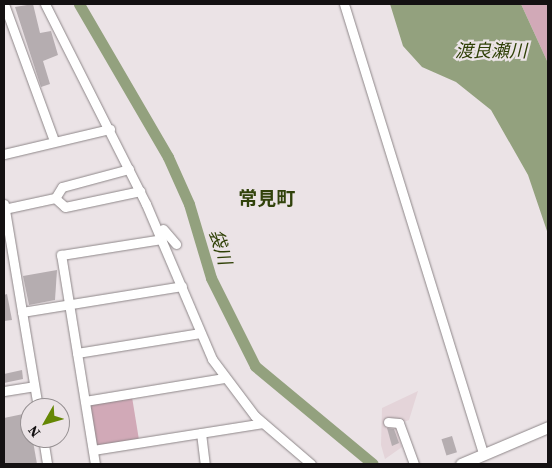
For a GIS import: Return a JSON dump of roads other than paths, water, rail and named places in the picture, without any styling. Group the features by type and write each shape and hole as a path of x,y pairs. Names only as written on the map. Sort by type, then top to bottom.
{"main road":[{"path":"461,464 548,427"}],"street":[{"path":"4,4 54,141"},
{"path":"46,4 140,191 182,286 200,333 224,378 263,423 308,464"},
{"path":"344,4 486,452"},
{"path":"4,154 110,129"},
{"path":"36,398 4,208 55,198 62,187 129,169"},
{"path":"55,198 65,207 140,191"},
{"path":"146,204 172,244 176,244"},
{"path":"95,464 61,255 162,239"},
{"path":"22,312 182,286"},
{"path":"77,353 200,333"},
{"path":"85,401 224,378"},
{"path":"4,391 34,386"},
{"path":"388,422 399,423 414,464"},
{"path":"93,450 263,423"},
{"path":"201,432 205,464"},
{"path":"45,448 47,464"}],"water":[{"name":"渡良瀬川","path":"390,4 521,4 548,63 548,234 528,175 491,110 456,82 422,67 403,46"}],"waterway":[{"name":"袋川","path":"79,4 168,157 189,204 211,278 255,366 373,464"}],"district":[{"name":"常見町","path":"267,199"}]}
